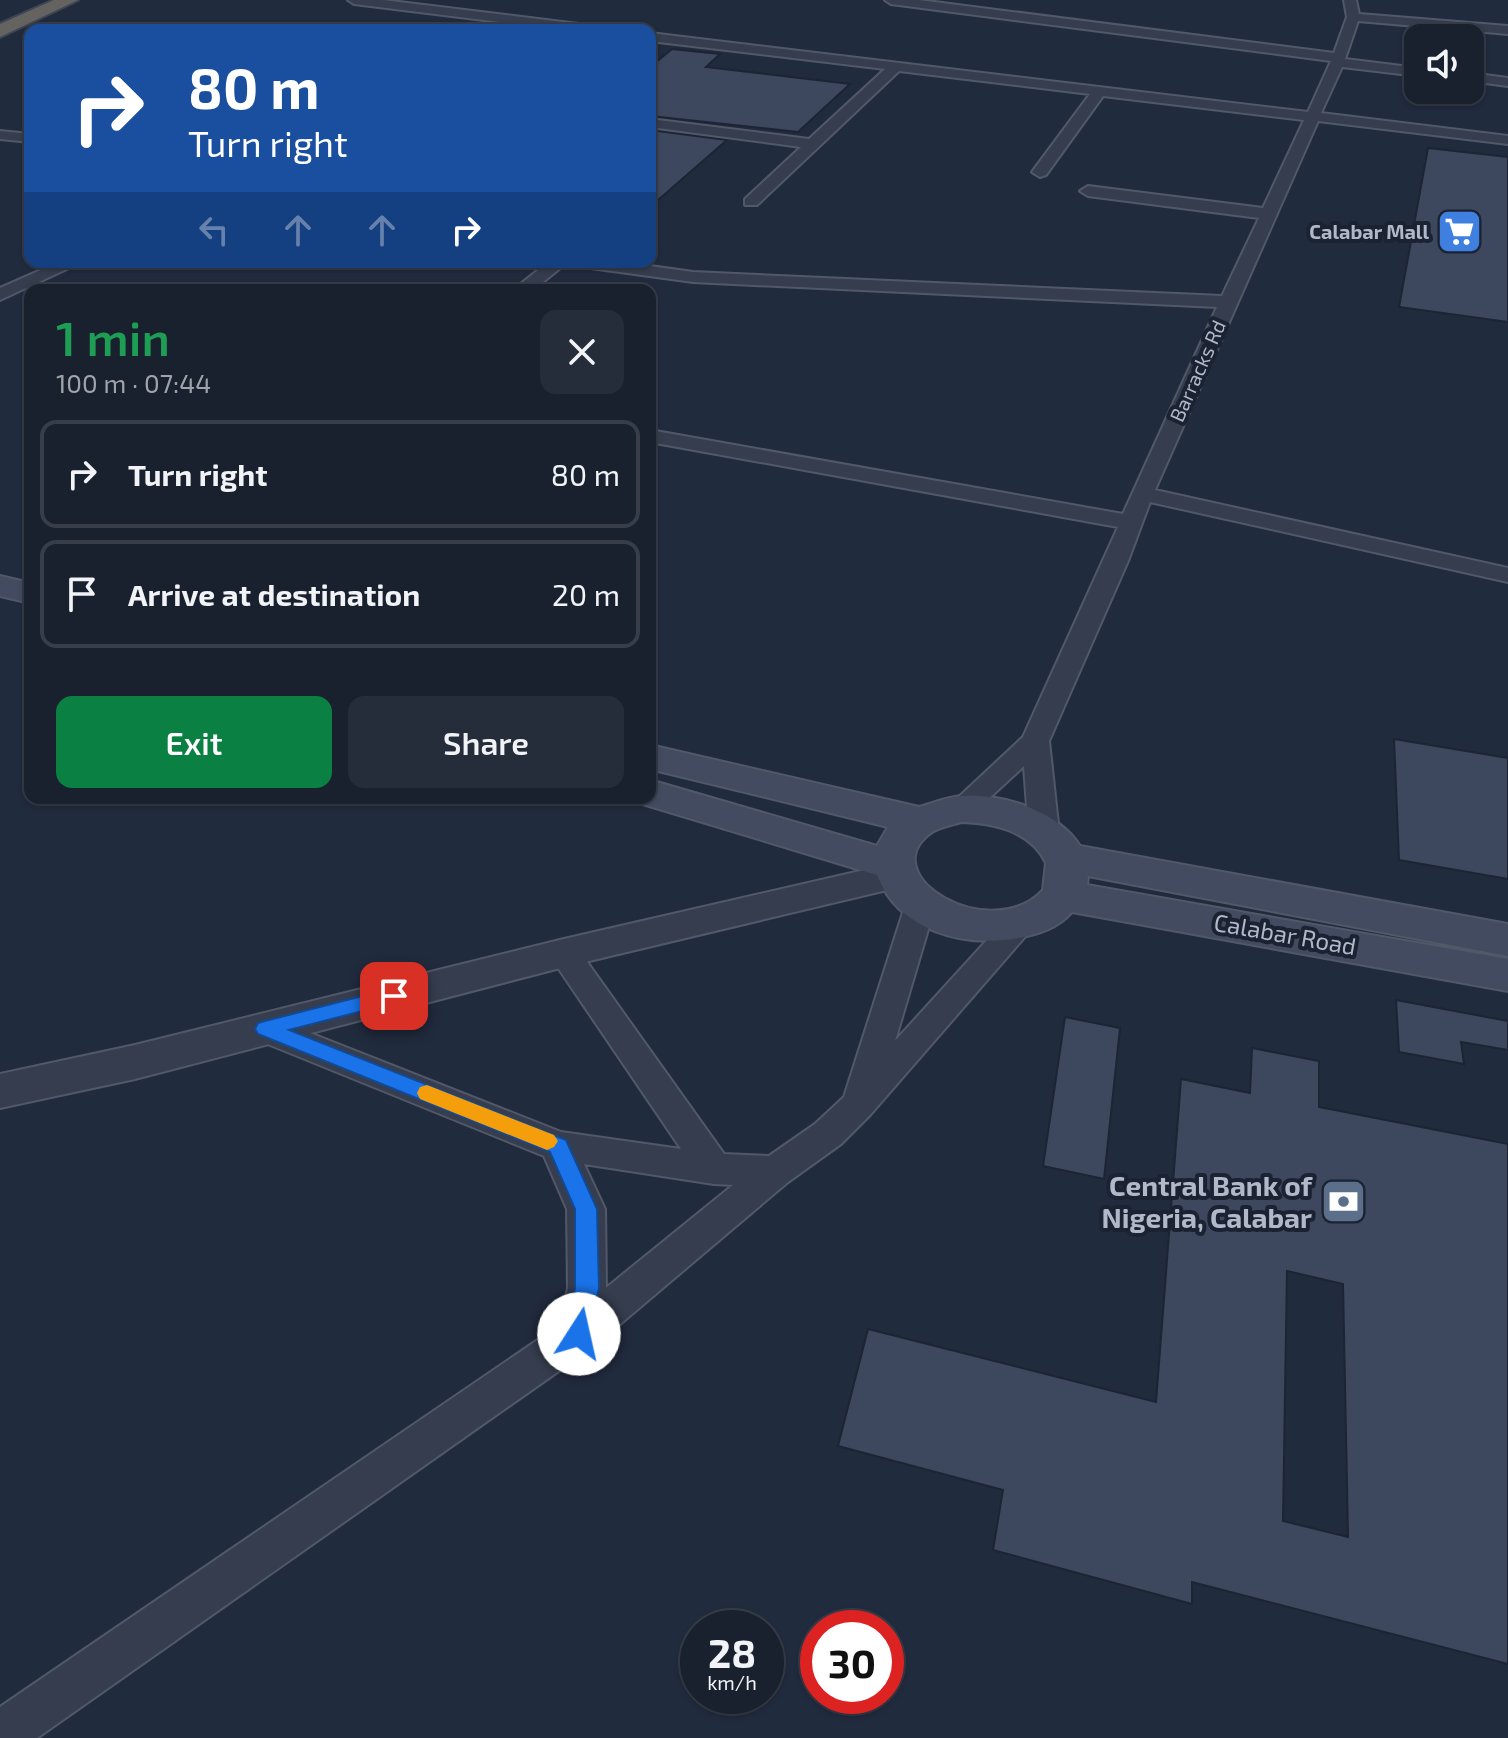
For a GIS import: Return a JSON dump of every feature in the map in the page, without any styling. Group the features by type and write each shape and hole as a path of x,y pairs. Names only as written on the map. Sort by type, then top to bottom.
{"highway":[{"path":"0,21 48,0"},
{"path":"0,31 69,0"}],"main road":[{"path":"0,586 24,592"},
{"path":"0,612 24,618"},
{"path":"656,758 920,821"},
{"path":"656,795 903,882 942,918 967,926 1020,924 1038,917 1056,862 1030,823 997,811 960,809 920,821 904,833 895,848 903,882"},
{"name":"Calabar Road","path":"1056,862 1508,940"},
{"name":"Calabar Road","path":"1056,862 1508,975"}],"street":[{"path":"354,0 524,24"},
{"path":"891,0 1404,70"},
{"path":"1352,9 1508,30"},
{"name":"Barracks Rd","path":"960,809 1035,741 1142,494 1338,60 1352,9"},
{"path":"656,38 1508,140"},
{"path":"751,202 896,66"},
{"path":"1484,79 1508,82"},
{"path":"1040,172 1099,91"},
{"path":"656,124 813,144"},
{"path":"0,135 24,137"},
{"path":"1088,191 1268,214"},
{"path":"24,284 60,268"},
{"path":"530,284 551,268"},
{"path":"627,268 693,277 1229,302"},
{"path":"0,295 24,284"},
{"path":"656,437 1130,522"},
{"path":"1142,494 1508,575"},
{"name":"Barracks Rd","path":"1035,741 1056,862"},
{"path":"0,1091 265,1029 564,953 903,882 858,1105"},
{"path":"0,1735 579,1334 775,1171 828,1134 858,1105 1020,924"},
{"path":"564,953 714,1169"},
{"path":"265,1029 558,1146 714,1169 775,1171"},
{"path":"558,1146 586,1209 587,1288 579,1334"}],"building":[{"path":"672,49 720,54 706,67 850,84 798,132 656,117 656,62"},
{"path":"656,131 727,140 656,202"},
{"name":"Calabar Mall","path":"1428,148 1508,157 1508,322 1399,307"},
{"path":"1394,739 1508,758 1508,879 1399,860"},
{"path":"1396,1000 1508,1021 1508,1050 1461,1042 1464,1064 1399,1052"},
{"path":"1065,1017 1120,1028 1104,1179 1043,1166"},
{"path":"1252,1048 1319,1061 1319,1107 1508,1144 1508,1664 1192,1582 1192,1604 993,1550 1003,1490 838,1446 868,1329 1156,1402 1181,1079 1250,1093","holes":["1287,1271 1343,1284 1348,1537 1283,1521"]}],"slow traffic":[{"path":"427,1093 547,1141"}],"place":[{"name":"Calabar Mall","path":"1460,232"},
{"name":"Central Bank of Nigeria, Calabar","path":"1343,1202"}],"route":[{"path":"394,996 265,1029 558,1146 580,1189 586,1209 587,1288 579,1334"}]}
